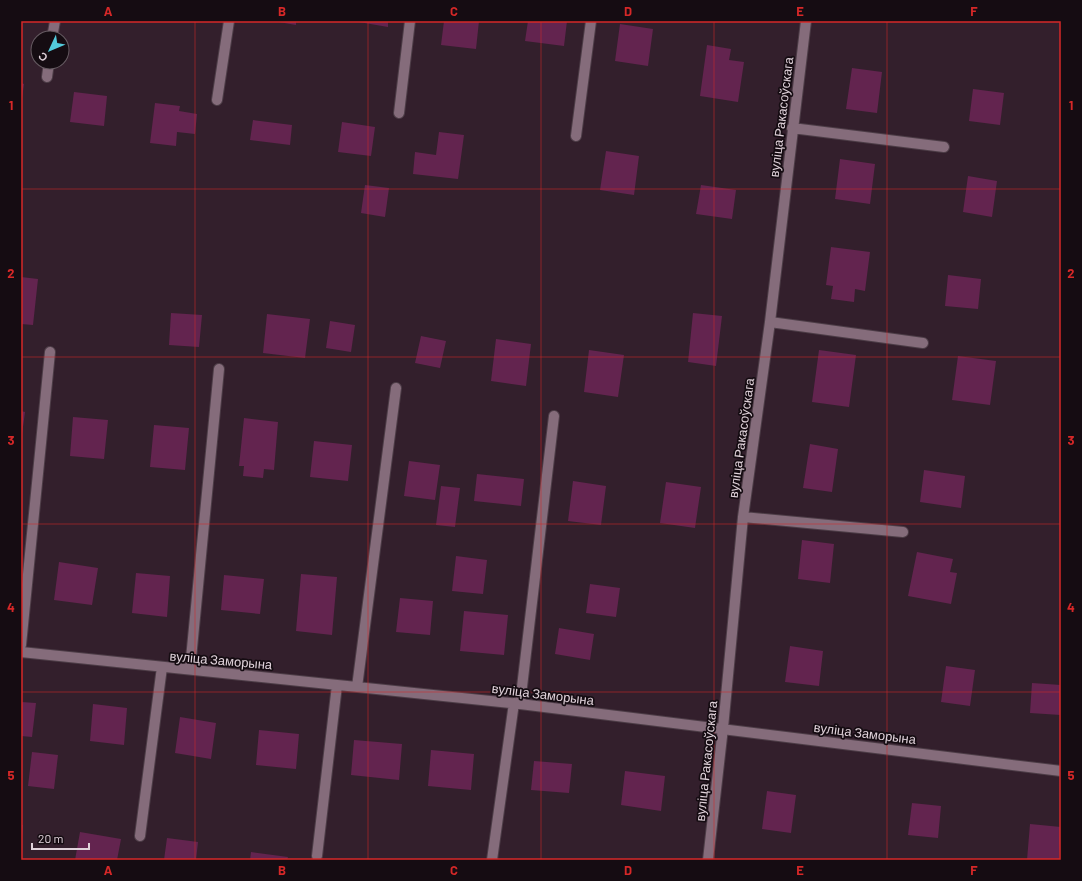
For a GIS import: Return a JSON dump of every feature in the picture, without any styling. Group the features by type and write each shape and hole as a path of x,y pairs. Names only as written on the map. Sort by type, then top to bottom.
{"street":[{"path":"217,100 229,21"},
{"path":"399,113 410,21"},
{"path":"576,136 591,21"},
{"name":"вуліца Ракасоўскага","path":"708,860 724,728 743,517 770,322 806,21"},
{"path":"47,77 48,70"},
{"path":"792,128 944,147"},
{"path":"770,322 923,343"},
{"path":"21,645 50,352"},
{"path":"190,669 219,369"},
{"path":"357,687 396,388"},
{"path":"492,860 517,703 554,416"},
{"path":"743,517 903,532"},
{"name":"вуліца Заморына","path":"21,652 517,703 724,728 1061,772"},
{"path":"140,836 162,667"},
{"path":"317,856 337,684"}],"building":[{"path":"273,21 296,21 296,25"},
{"path":"353,21 388,21 388,27"},
{"path":"444,21 479,21 476,49 441,45"},
{"path":"528,21 567,21 564,46 525,41"},
{"path":"620,24 653,29 648,66 615,61"},
{"path":"707,45 731,49 729,60 744,62 738,102 700,96"},
{"path":"852,68 882,72 877,113 846,109"},
{"path":"21,83 24,84 22,98 21,98"},
{"path":"973,89 1004,93 1000,125 969,121"},
{"path":"74,92 107,96 104,126 70,122"},
{"path":"155,103 180,106 179,111 197,114 195,134 177,132 176,146 150,143"},
{"path":"253,120 292,125 290,145 250,140"},
{"path":"342,122 375,127 371,156 338,152"},
{"path":"439,132 464,135 458,179 413,174 415,152 436,155"},
{"path":"606,151 639,156 634,195 600,190"},
{"path":"840,159 875,164 870,204 835,199"},
{"path":"968,176 997,181 992,217 963,212"},
{"path":"365,185 389,188 385,217 361,213"},
{"path":"701,185 736,190 732,219 696,214"},
{"path":"831,247 870,252 865,291 855,289 854,302 831,299 833,286 826,285"},
{"path":"948,275 981,279 978,309 945,306"},
{"path":"21,277 38,279 33,325 21,324"},
{"path":"171,313 202,315 199,347 169,345"},
{"path":"693,313 722,316 716,366 688,362"},
{"path":"267,314 310,319 305,358 263,353"},
{"path":"330,321 355,325 351,352 326,348"},
{"path":"421,336 446,341 440,368 415,363"},
{"path":"496,339 531,344 526,386 491,381"},
{"path":"589,350 624,355 618,397 584,392"},
{"path":"819,350 856,355 849,407 812,402"},
{"path":"958,356 996,361 990,405 952,400"},
{"path":"21,411 25,412 22,434 21,434"},
{"path":"73,417 108,420 104,459 70,456"},
{"path":"244,418 278,422 274,470 264,469 263,478 243,476 244,466 239,466"},
{"path":"154,425 189,428 185,470 150,467"},
{"path":"314,441 352,445 348,481 310,477"},
{"path":"810,444 838,449 832,492 803,488"},
{"path":"409,461 440,465 435,500 404,496"},
{"path":"924,470 965,476 961,508 920,502"},
{"path":"477,474 524,479 521,506 474,501"},
{"path":"573,481 606,486 601,525 568,521"},
{"path":"666,482 701,487 695,528 660,523"},
{"path":"441,486 460,488 455,527 436,525"},
{"path":"802,540 834,544 830,583 798,579"},
{"path":"917,552 953,559 950,572 957,573 951,604 908,596"},
{"path":"456,556 487,560 483,594 452,591"},
{"path":"59,562 98,568 92,605 54,600"},
{"path":"136,573 170,576 167,617 132,613"},
{"path":"301,574 337,577 332,635 296,631"},
{"path":"224,575 264,579 260,614 221,610"},
{"path":"590,584 620,588 616,617 586,613"},
{"path":"400,598 433,601 430,635 396,632"},
{"path":"464,611 508,615 504,655 460,651"},
{"path":"559,628 594,634 590,660 555,654"},
{"path":"790,646 823,651 819,686 785,682"},
{"path":"946,666 975,670 970,706 941,702"},
{"path":"1032,683 1061,685 1061,715 1030,713"},
{"path":"21,702 36,703 32,737 21,736"},
{"path":"93,704 127,708 124,745 90,741"},
{"path":"180,717 216,723 211,759 175,753"},
{"path":"259,730 299,734 296,769 256,765"},
{"path":"354,740 402,744 399,780 351,775"},
{"path":"431,750 474,754 471,790 428,786"},
{"path":"32,752 58,755 54,789 28,786"},
{"path":"534,761 572,764 569,793 531,790"},
{"path":"625,771 665,776 661,811 621,805"},
{"path":"767,791 796,795 791,833 762,829"},
{"path":"912,803 941,806 938,838 908,835"},
{"path":"1030,824 1061,827 1059,860 1027,860"},
{"path":"21,825 23,825 22,836 21,836"},
{"path":"80,832 121,839 117,860 75,860"},
{"path":"167,838 198,842 196,860 164,860"},
{"path":"251,852 288,857 287,860 250,860"}]}
